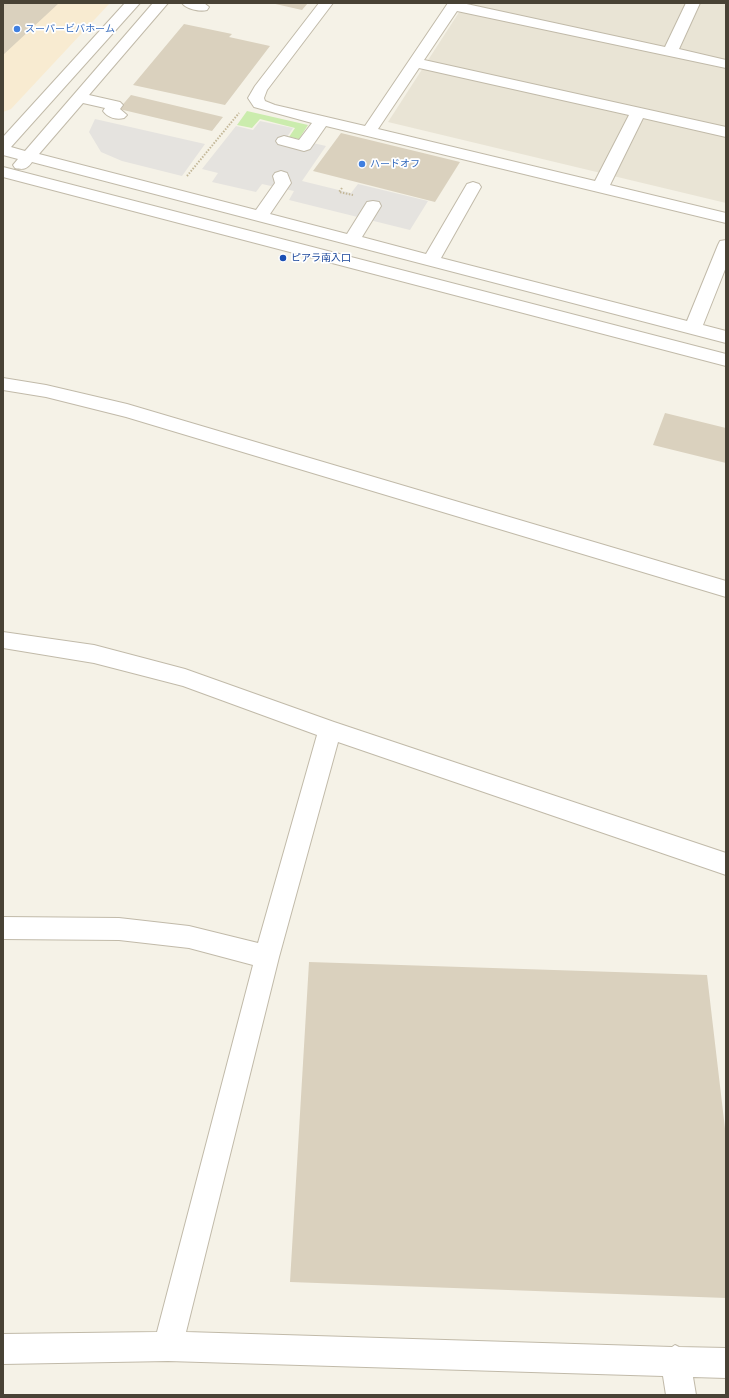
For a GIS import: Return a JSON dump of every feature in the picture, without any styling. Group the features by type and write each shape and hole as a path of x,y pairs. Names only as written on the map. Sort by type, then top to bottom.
{"street":[{"path":"3,146 133,3"},
{"path":"6,176 29,156 161,3"},
{"path":"326,3 297,29 260,89 256,98 259,104 322,121 369,131 726,218"},
{"path":"670,52 693,3"},
{"path":"369,131 454,5 726,64"},
{"path":"416,63 726,132"},
{"path":"79,98 115,105 111,111 119,115"},
{"path":"600,188 638,112"},
{"path":"284,141 304,144 322,121"},
{"path":"3,150 726,336"},
{"path":"6,176 726,360"},
{"path":"260,216 288,182"},
{"path":"432,261 473,187"},
{"path":"352,240 372,206"},
{"path":"693,328 726,245"},
{"path":"3,384 46,391 127,411 726,589"},
{"path":"3,640 94,654 185,678 330,730 726,864"},
{"path":"168,1346 267,957 330,730"},
{"path":"3,928 119,929 189,937 267,957"},
{"path":"3,1349 168,1346 726,1362"},
{"path":"675,1360 681,1395"}],"path":[{"path":"184,180 242,110 259,104"}],"shaded area":[{"path":"3,3 110,3 11,109 3,112"},
{"path":"465,3 726,3 726,203 388,122"},
{"path":"95,119 205,144 182,176 122,161 101,152 89,132"},
{"path":"260,121 293,128 287,137 326,146 302,181 351,193 358,184 428,201 410,230 289,200 294,191 262,184 256,192 212,182 218,173 202,169 236,126 253,130"}],"green space":[{"path":"247,111 308,125 299,139 289,137 295,128 260,119 252,128 237,125"}],"building":[{"name":"スーパービバホーム","path":"3,3 59,3 3,55"},
{"path":"271,3 308,3 302,10"},
{"path":"184,24 232,34 229,37 270,46 225,105 133,85"},
{"path":"131,95 223,117 212,131 119,109"},
{"path":"341,133 460,162 435,202 313,171"},
{"path":"665,413 726,428 726,463 653,445"},
{"path":"309,962 707,975 726,1137 726,1298 290,1282"}],"place":[{"name":"スーパービバホーム","path":"17,29"},
{"name":"ハードオフ","path":"362,164"},
{"name":"ピアラ南入口","path":"283,258"}]}
